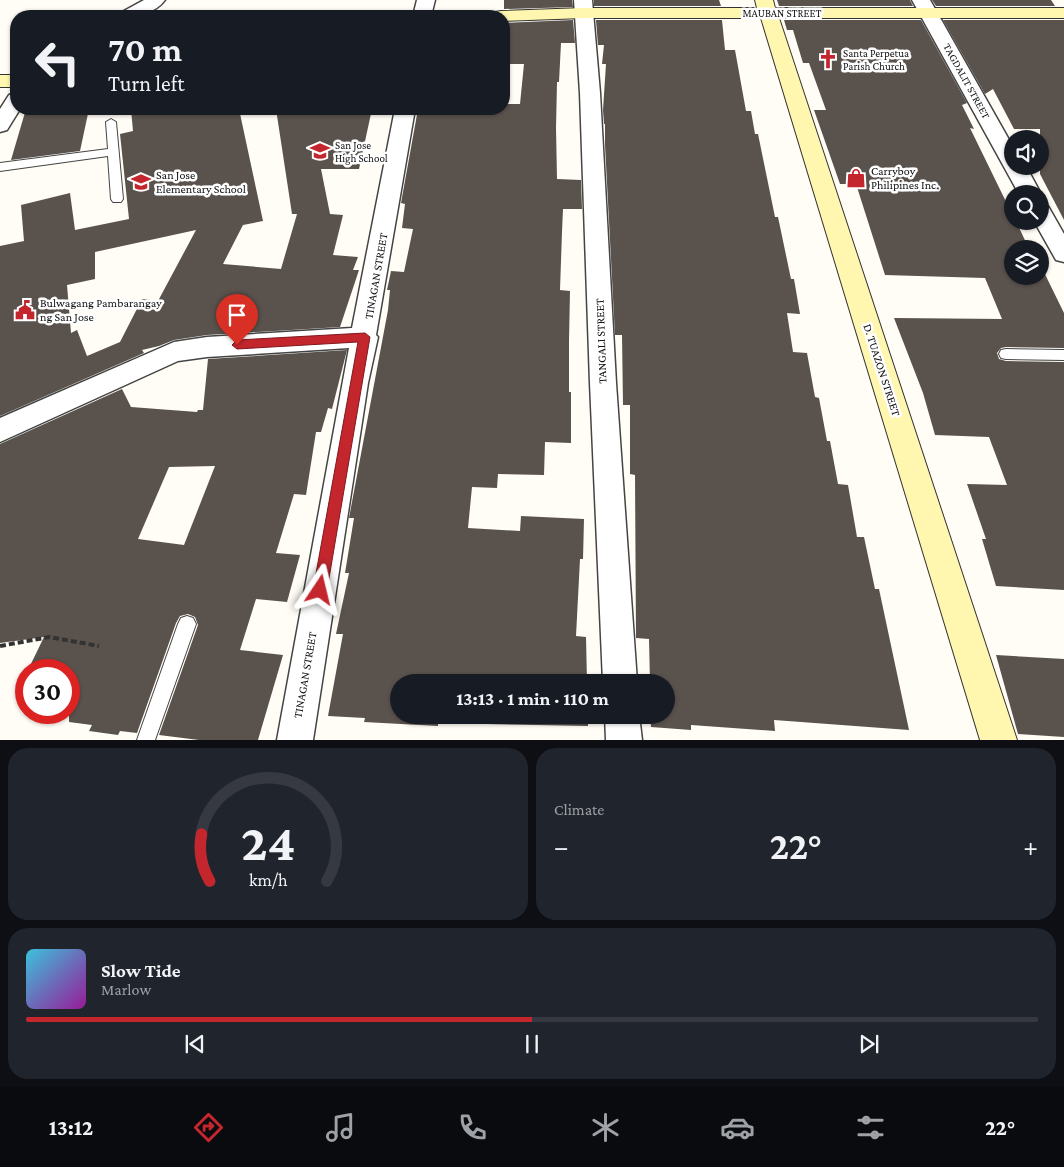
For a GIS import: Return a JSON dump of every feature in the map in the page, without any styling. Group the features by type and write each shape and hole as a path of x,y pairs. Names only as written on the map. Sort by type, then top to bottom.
{"street":[{"path":"138,10 156,0"},
{"name":"MAUBAN STREET","path":"510,15 583,7 925,7 1064,13"},
{"name":"TANGALI STREET","path":"583,7 590,93 603,383 620,674"},
{"name":"D. TUAZON STREET","path":"766,7 999,740"},
{"name":"TAGDALIT STREET","path":"925,7 1004,148"},
{"path":"0,126 10,109"},
{"name":"TINAGAN STREET","path":"294,740 405,115"},
{"path":"1049,227 1064,254"},
{"path":"0,430 174,352 216,346 365,337"},
{"path":"623,724 624,740"}],"lane":[{"path":"111,122 117,199"},
{"path":"0,168 112,152"},
{"path":"1006,354 1064,355"},
{"path":"146,740 187,624"}],"path":[{"path":"0,646 49,638 99,646"}],"building":[{"path":"504,0 572,0 573,7 504,9"},
{"path":"594,0 719,0 721,6 594,6"},
{"path":"777,0 910,0 913,6 779,6"},
{"path":"932,0 1051,0 1055,6 936,6"},
{"path":"573,20 575,43 561,43 559,82 557,82 556,128 557,179 581,180 582,209 563,209 562,232 560,290 570,291 569,392 571,392 571,443 545,442 544,475 498,474 497,488 472,487 468,528 520,531 521,516 584,519 583,559 580,559 576,636 586,637 587,674 390,674 390,723 364,722 365,718 328,716 343,634 336,634 349,573 345,573 354,518 349,518 388,310 390,290 387,290 391,271 404,272 413,229 402,228 405,204 401,203 417,115 510,115 510,104 520,104 524,64 510,64 510,23"},
{"path":"596,20 722,20 725,50 735,50 746,111 751,111 755,134 758,134 775,217 778,217 791,279 794,279 800,314 787,313 793,352 807,353 815,397 819,398 838,484 848,485 857,537 864,537 875,589 879,589 909,730 774,720 775,731 691,725 691,730 651,727 651,724 675,724 675,674 650,674 649,639 636,638 635,475 630,474 630,405 623,405 622,335 615,335 603,110 606,64 602,64 604,45 598,45"},
{"path":"784,20 921,20 967,103 962,105 974,129 970,128 1004,198 1004,230 1020,230 1025,240 1004,240 1004,285 1049,285 1049,282 1064,313 1064,348 1006,347 1001,348 997,353 999,359 1006,361 1064,362 1064,590 996,586 982,539 986,539 967,484 1007,485 989,437 935,435 923,393 894,318 1002,319 985,278 885,275 856,184 840,184 814,110 826,110 809,63 803,63 793,30 787,30"},
{"path":"943,20 1064,20 1064,220 1049,191 1049,185 1046,185 1041,175 1049,175 1049,130 1014,129 993,89 985,94"},
{"path":"24,115 88,115 80,151 11,160"},
{"path":"132,115 240,115 263,221 243,225 223,264 281,269 297,214 292,214 277,115 371,115 359,169 321,169 330,214 343,215 333,255 358,257 353,270 359,270 340,327 207,335 174,340 142,350 144,353 0,416 0,246 24,241 21,205 70,193 75,230 129,219 120,134 133,131","holes":["196,230 158,301 142,299 120,342 87,356 77,330 71,333 67,285 95,279 95,252"]},
{"path":"347,350 332,409 328,408 321,432 316,432 306,495 294,494 276,553 300,555 287,602 256,599 240,650 283,655 258,740 199,740 159,735 198,625 195,617 188,614 180,616 176,623 137,733 120,731 118,735 89,731 92,725 80,723 80,659 33,659 44,637 0,643 0,444 122,389 131,407 197,412 198,410 203,410 208,359","holes":["215,466 184,545 138,539 169,467"]},
{"path":"996,655 1064,659 1064,737 1018,734"},
{"path":"401,724 438,724 438,726"},
{"path":"488,724 588,724 588,726"}],"place":[{"name":"Santa Perpetua Parish Church","path":"828,59"},
{"name":"San Jose High School","path":"320,151"},
{"name":"Carryboy Philipines Inc.","path":"856,178"},
{"name":"San Jose Elementary School","path":"141,182"},
{"name":"Bulwagang Pambarangay ng San Jose","path":"25,310"}],"route":[{"path":"237,345 365,337 355,383 320,590"}]}
